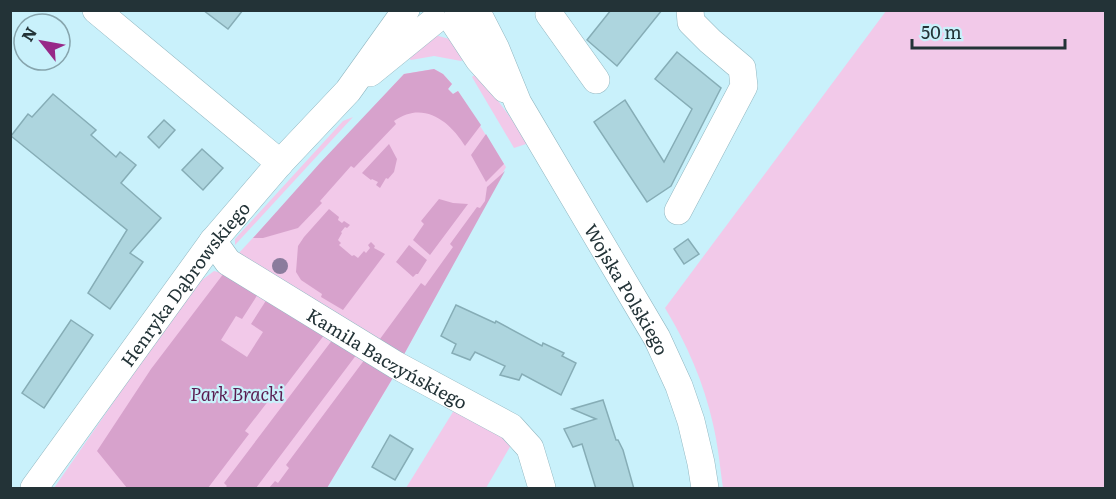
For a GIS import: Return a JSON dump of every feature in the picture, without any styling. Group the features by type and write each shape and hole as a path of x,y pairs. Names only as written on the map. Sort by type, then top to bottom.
{"street":[{"path":"96,10 280,163"},
{"path":"348,91 406,10"},
{"path":"551,10 549,14 596,80"},
{"path":"678,211 744,86 742,68 691,22 690,10"},
{"path":"348,91 451,15"},
{"name":"Wojska Polskiego","path":"451,15 479,60 518,103 657,338 679,386 691,421 705,489"},
{"name":"Henryka Dąbrowskiego","path":"34,489 213,241 280,163 348,91"},
{"name":"Kamila Baczyńskiego","path":"213,241 228,262 396,365 511,427 530,448 542,489"}],"green space":[{"path":"886,11 1105,11 1105,488 723,488 715,432 705,394 681,336 665,308"},
{"path":"435,35 453,40 468,57 461,61 434,56 411,60 405,54"},
{"path":"434,69 443,74 452,84 448,89 453,94 458,91 506,167 402,358 238,254 404,74"},
{"path":"434,69 443,74 452,84 448,89 453,94 458,91 481,125 465,146 452,129 435,116 425,113 405,115 394,121 396,124 354,168 351,166 320,201 322,203 298,228 263,238 253,238 404,74"},
{"path":"478,72 529,143 514,148 472,77"},
{"path":"353,117 235,245 235,239 343,121"},
{"path":"486,134 504,164 486,182 471,155"},
{"path":"389,144 397,159 394,172 388,179 386,178 380,188 376,185 378,182 362,173"},
{"path":"505,171 402,358 377,343 421,283 425,286 453,247 450,244 477,207 480,208 485,201 487,187"},
{"path":"439,199 468,204 430,255 413,240 424,224 421,221"},
{"path":"329,209 339,217 338,220 350,225 341,232 338,240 341,243 339,245 352,256 358,258 364,251 366,253 371,242 374,248 385,254 343,310 321,297 322,294 301,280 296,272 298,246"},
{"path":"409,245 427,260 418,274 413,277 396,262"},
{"name":"Park Bracki","path":"214,271 226,274 394,376 327,488 54,488 158,338 202,280"},
{"path":"224,273 258,294 242,319 236,316 221,340 247,357 263,332 251,324 267,299 325,334 273,402 269,400 245,431 249,434 208,488 127,488 97,451 151,369"},
{"path":"333,339 357,354 256,488 225,488 227,486 224,483"},
{"path":"365,359 394,376 327,488 269,488 275,481 278,483 289,468 286,465"},
{"path":"456,407 514,440 486,488 406,488"}],"building":[{"path":"203,10 243,10 228,29"},
{"path":"611,10 662,10 617,66 587,40"},
{"path":"677,52 721,88 671,186 647,202 594,122 625,100 664,162 692,109 655,79"},
{"path":"53,94 96,130 91,135 116,157 120,152 136,165 121,183 161,218 130,253 143,262 110,309 88,293 127,230 11,136 28,114 32,117"},
{"path":"164,120 175,130 159,148 148,137"},
{"path":"202,149 223,168 203,190 182,170"},
{"path":"688,239 699,254 684,264 674,249"},
{"path":"456,305 495,323 496,321 542,346 543,343 564,353 562,356 576,363 561,395 522,374 519,380 500,375 505,366 475,352 470,360 452,353 456,344 441,336"},
{"path":"71,320 93,335 44,408 22,393"},
{"path":"603,400 616,440 623,450 634,489 596,489 582,444 573,447 564,429 596,419 572,409"},
{"path":"390,435 413,449 395,480 372,467"}]}
